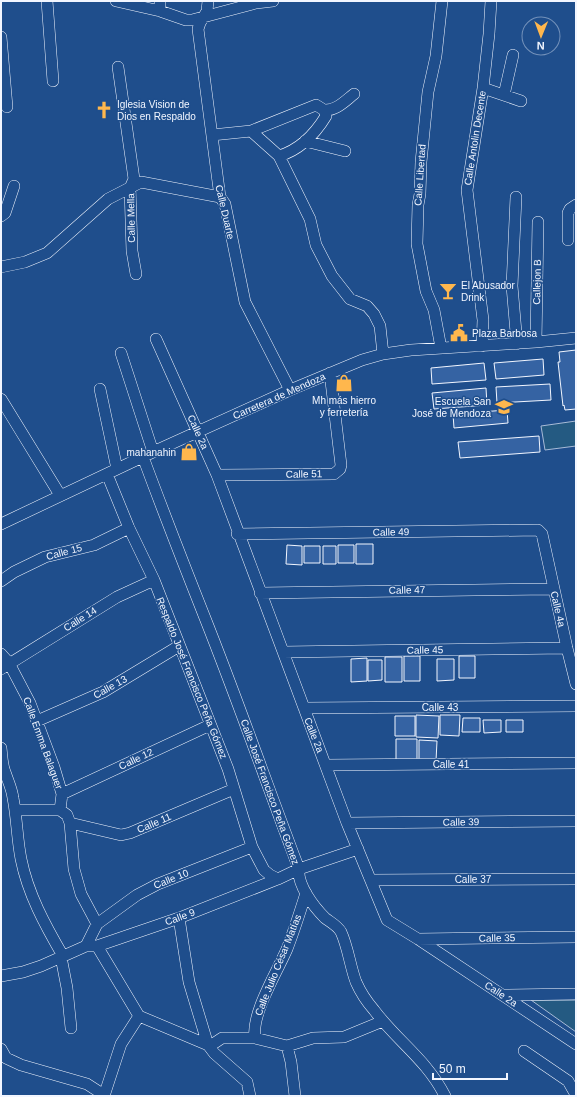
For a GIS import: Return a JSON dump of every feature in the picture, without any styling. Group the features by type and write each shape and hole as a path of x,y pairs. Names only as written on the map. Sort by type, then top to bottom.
{"street":[{"path":"47,1 53,81"},
{"path":"116,1 160,6 186,20 192,20 256,3 273,1"},
{"name":"Calle Duarte","path":"208,1 207,11 203,16 198,29 220,197 225,204 245,302 290,390"},
{"name":"Calle Libertad","path":"441,348 434,310 426,291 417,244 421,162 428,92 436,56 442,1"},
{"name":"Calle Antolin Decente","path":"482,346 483,320 467,190 483,88 491,1"},
{"path":"1,36 7,107"},
{"path":"504,95 513,55"},
{"name":"Calle Mella","path":"118,67 134,178 130,188 132,250 136,274"},
{"path":"483,88 521,101"},
{"path":"212,135 251,131 316,105 324,110 330,110 354,94"},
{"path":"279,156 294,150 305,141 323,121 326,116 324,110"},
{"path":"251,131 279,156 310,219 316,245 332,276 350,299 367,306 374,314 380,326 383,354"},
{"path":"305,141 345,151"},
{"path":"1,267 25,262 47,253 108,199 141,182 220,197"},
{"path":"1,216 5,213 14,186"},
{"path":"516,197 512,286 517,344"},
{"path":"568,240 568,213 573,206 576,205"},
{"name":"Callejon B","path":"536,342 538,222"},
{"name":"Carretera de Mendoza","path":"1,524 153,452 290,390 362,360 383,354 441,348 517,344 576,338"},
{"name":"Calle 2a","path":"156,340 217,475 237,534 347,823 387,920 418,938 576,1044"},
{"path":"121,353 153,452"},
{"name":"Calle 51","path":"217,475 334,474 338,472 341,465 330,373"},
{"name":"Respaldo José Francisco Peña Gómez","path":"100,389 112,472 129,528 154,580 228,769 252,847 264,870 270,875 278,878"},
{"path":"1,399 60,495"},
{"name":"Calle José Francisco Peña Gómez","path":"143,457 299,869 298,875 301,885 325,918 341,931 356,982 373,1010 423,1063 438,1081 445,1096"},
{"name":"Calle 15","path":"1,580 45,557 94,545 129,528"},
{"name":"Calle 49","path":"237,534 538,530 542,534"},
{"name":"Calle 4a","path":"542,534 566,648 576,684"},
{"name":"Calle 14","path":"5,666 116,597 154,580"},
{"name":"Calle 47","path":"260,593 553,589"},
{"name":"Calle 13","path":"37,721 103,692 179,646"},
{"name":"Calle 45","path":"283,652 566,648"},
{"name":"Calle Emma Balaguer","path":"1,654 5,666 30,703 37,721 62,794 60,810"},
{"name":"Calle 43","path":"304,708 576,706"},
{"name":"Calle 12","path":"62,794 210,725"},
{"path":"1,748 4,771 12,788 16,810 20,857 30,891 41,917 62,956 71,1028"},
{"name":"Calle 41","path":"326,765 576,763"},
{"name":"Calle 11","path":"70,823 121,835 130,834 234,789"},
{"path":"16,810 60,810 67,815 70,823 72,854 77,883 81,894 97,924 86,946"},
{"name":"Calle 39","path":"347,823 576,821"},
{"name":"Calle 10","path":"97,924 137,895 158,884 252,847"},
{"name":"Calle 9","path":"1,976 7,976 36,968 86,946 97,946 179,918 299,869 358,849"},
{"name":"Calle 37","path":"371,880 576,879"},
{"name":"Calle Julio César Matías","path":"255,1038 255,1024 265,996 287,948 306,893"},
{"path":"179,918 189,982 208,1045 214,1053 247,1082 249,1085 250,1096"},
{"name":"Calle 35","path":"418,938 576,937"},
{"path":"97,946 138,1016 208,1045 213,1044 222,1038 255,1038 287,1046 313,1038 344,1037 383,1021"},
{"path":"503,995 576,994"},
{"path":"1,1049 6,1058 21,1065 88,1084 104,1096 121,1044 138,1016"},
{"path":"287,1046 291,1062 295,1096"},
{"path":"524,1051 568,1081 576,1095"}],"shaded area":[{"path":"576,421 576,446 545,450 541,426"},
{"path":"531,1000 576,1000 576,1032"}],"building":[{"path":"576,350 576,409 565,410 564,405 563,406 558,362 560,362 559,352"},
{"path":"543,359 544,375 496,379 494,363"},
{"path":"484,363 486,380 432,384 431,368"},
{"path":"550,384 551,400 497,403 496,387"},
{"path":"486,388 487,405 434,409 432,393"},
{"path":"507,410 508,423 454,428 453,414"},
{"path":"539,436 540,452 460,458 458,442"},
{"path":"356,544 373,544 373,564 356,564"},
{"path":"287,545 302,546 302,565 286,564"},
{"path":"338,545 354,545 354,563 338,563"},
{"path":"304,546 320,546 320,563 304,563"},
{"path":"323,546 336,546 336,564 323,564"},
{"path":"404,656 420,656 420,681 404,681"},
{"path":"459,656 475,656 475,678 459,678"},
{"path":"385,657 402,657 402,682 385,682"},
{"path":"367,658 367,681 351,682 351,659"},
{"path":"437,659 454,659 454,680 437,681"},
{"path":"368,660 382,660 382,680 368,681"},
{"path":"416,715 439,716 438,738 416,737"},
{"path":"440,715 460,715 459,736 440,735"},
{"path":"395,716 415,716 415,736 395,736"},
{"path":"463,718 480,718 480,732 462,732"},
{"path":"483,720 501,720 501,732 484,733"},
{"path":"506,720 523,720 523,732 506,732"},
{"path":"396,739 417,739 417,761 396,760"},
{"path":"419,740 437,741 436,761 419,760"}],"place":[{"name":"Iglesia Vision de Dios en Respaldo","path":"104,110"},
{"name":"El Abusador Drink","path":"448,291"},
{"name":"Plaza Barbosa","path":"459,333"},
{"name":"Mh más hierro y ferretería","path":"344,383"},
{"name":"Escuela San José de Mendoza","path":"504,407"},
{"name":"mahanahin","path":"189,452"}]}
